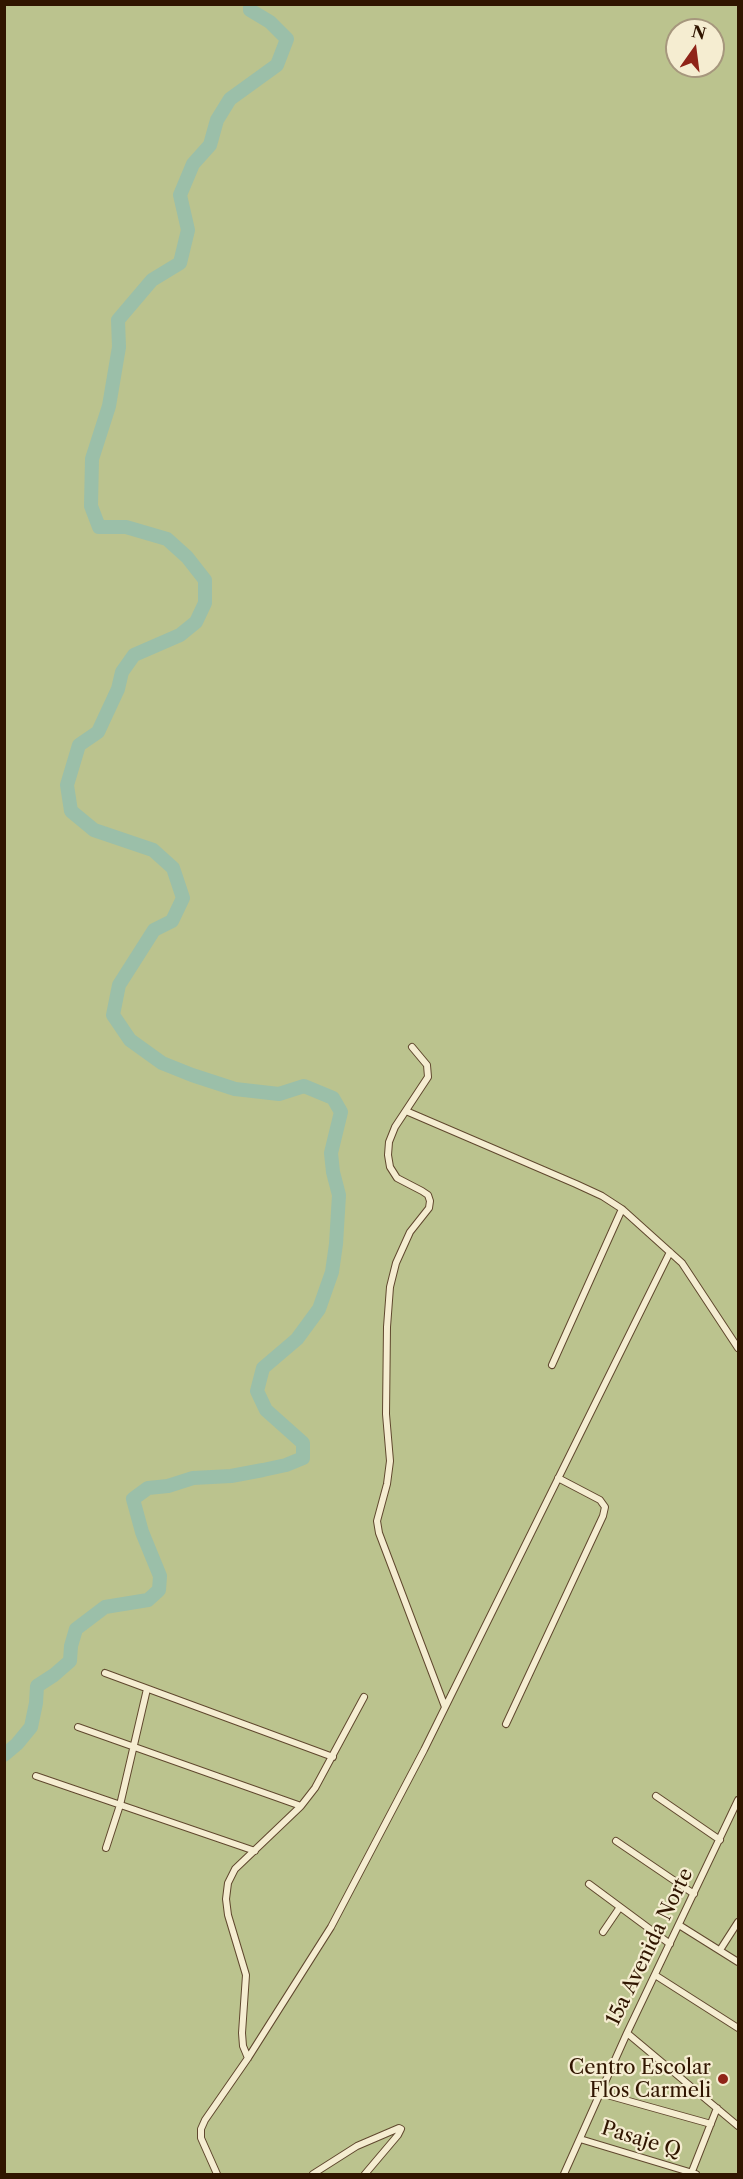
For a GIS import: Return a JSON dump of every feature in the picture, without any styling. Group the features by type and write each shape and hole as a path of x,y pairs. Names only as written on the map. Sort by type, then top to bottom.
{"street":[{"path":"412,1047 427,1065 429,1071 426,1083 395,1127 388,1142 388,1155 390,1167 397,1178 428,1195 430,1201 429,1208 410,1232 396,1263 390,1287 386,1413 390,1461 387,1484 377,1521 379,1533 445,1707"},
{"path":"406,1111 576,1184 602,1196 622,1209 670,1252 692,1276 738,1348"},
{"path":"552,1365 622,1209"},
{"path":"217,2175 204,2148 201,2129 205,2120 248,2058 331,1927 445,1707 670,1252"},
{"path":"506,1724 603,1516 605,1507 600,1500 558,1478"},
{"path":"105,1673 333,1757"},
{"path":"105,1848 120,1805 147,1689"},
{"path":"248,2058 243,2046 242,2033 246,1975 228,1915 226,1899 228,1882 235,1869 301,1806 315,1788 364,1697"},
{"path":"78,1727 301,1806"},
{"path":"36,1776 255,1851"},
{"path":"656,1796 720,1840"},
{"name":"15a Avenida Norte","path":"564,2175 627,2033 738,1800"},
{"path":"616,1841 694,1894"},
{"path":"589,1884 670,1944"},
{"path":"603,1932 620,1907"},
{"path":"720,1950 738,1922"},
{"path":"679,1925 738,1962"},
{"path":"655,1975 738,2028"},
{"path":"627,2033 738,2126"},
{"path":"600,2093 711,2124"},
{"path":"693,2174 717,2108"},
{"path":"313,2175 357,2146 399,2128 400,2132 395,2139 365,2175"},
{"name":"Pasaje Q","path":"580,2139 693,2174"}],"green space":[{"path":"5,5 738,5 738,2174 5,2174"}],"waterway":[{"path":"4,1755 31,1727 37,1686 70,1661 76,1629 105,1607 148,1600 159,1590 160,1576 142,1532 133,1499 148,1488 168,1486 193,1478 231,1476 263,1470 286,1465 303,1458 303,1443 266,1410 257,1391 263,1368 297,1339 319,1309 332,1272 336,1244 339,1195 331,1153 341,1112 333,1098 304,1086 279,1094 235,1089 192,1075 162,1063 130,1040 113,1015 119,985 154,930 172,921 183,898 173,868 153,850 94,830 71,811 67,785 79,745 98,732 118,689 122,672 134,655 180,635 196,622 205,603 205,580 187,557 167,539 126,527 99,527 91,506 92,459 109,406 119,347 118,320 152,280 180,263 188,230 180,195 193,164 210,145 217,120 230,99 277,65 287,39 270,22 250,10 250,4"}],"place":[{"name":"Centro Escolar Flos Carmeli","path":"723,2079"}]}
